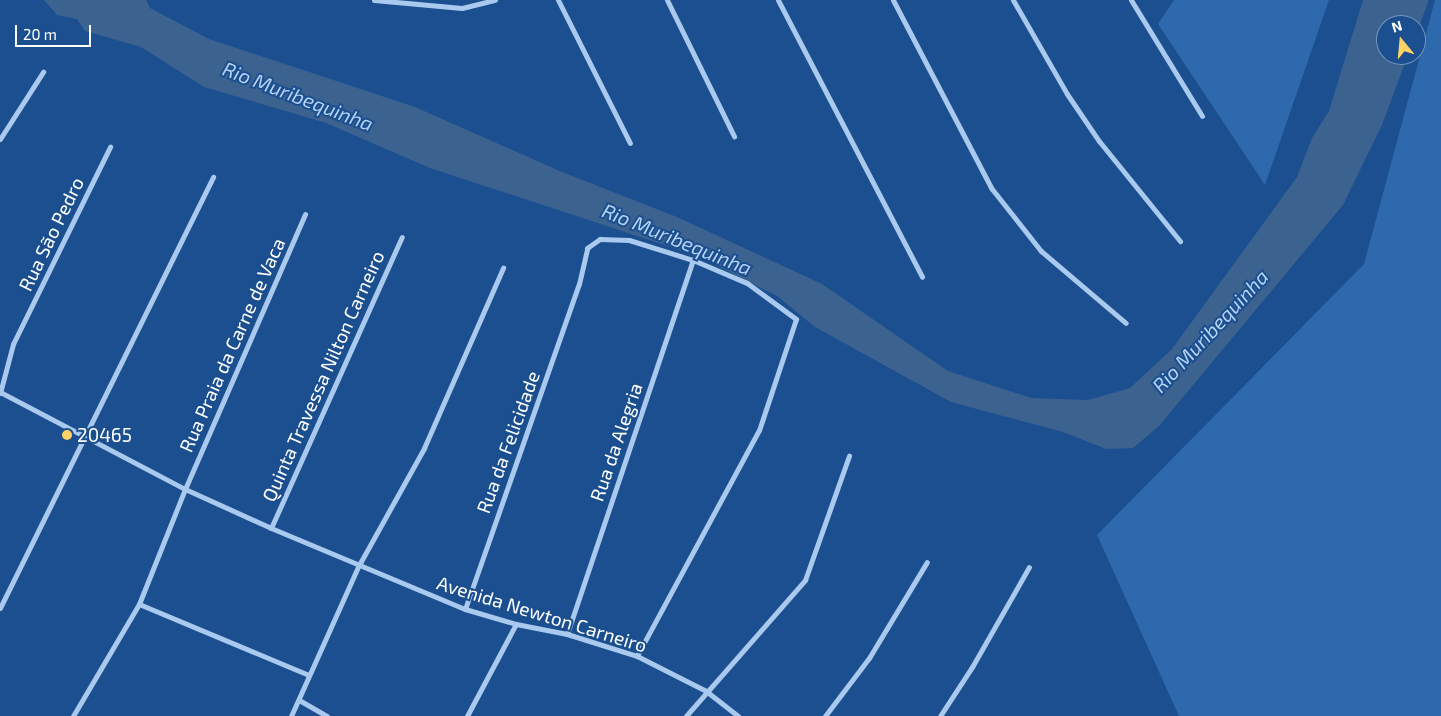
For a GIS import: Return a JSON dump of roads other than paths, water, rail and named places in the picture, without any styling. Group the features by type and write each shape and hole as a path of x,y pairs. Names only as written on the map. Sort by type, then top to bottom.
{"street":[{"path":"374,0 462,8 495,0"},
{"path":"558,0 630,143"},
{"path":"667,0 734,136"},
{"path":"778,0 922,278"},
{"path":"893,0 992,190 1041,251 1126,323"},
{"path":"1013,0 1067,94 1099,141 1180,241"},
{"path":"1131,0 1202,116"},
{"path":"0,139 43,72"},
{"name":"Rua São Pedro","path":"0,392 13,344 110,148"},
{"path":"0,608 87,436 212,177"},
{"name":"Rua Praia da Carne de Vaca","path":"73,716 139,604 185,489 306,214"},
{"name":"Quinta Travessa Nilton Carneiro","path":"271,528 402,236"},
{"name":"Rua da Felicidade","path":"464,609 579,284 587,248 600,239 629,240 693,260 747,283 796,319 759,430 637,656"},
{"name":"Rua da Alegria","path":"567,634 693,260"},
{"path":"291,716 359,565 424,448 503,268"},
{"path":"0,392 185,489"},
{"path":"686,716 805,580 849,456"},
{"name":"Avenida Newton Carneiro","path":"185,489 271,528 464,609 516,624 567,634 637,656 706,691 738,716"},
{"path":"825,716 868,658 927,562"},
{"path":"940,716 1029,567"},
{"path":"139,604 309,675"},
{"path":"467,716 516,624"},
{"path":"299,700 327,716"}],"water":[{"name":"Rio Muribequinha","path":"44,0 146,0 150,8 209,39 415,107 562,172 677,217 822,284 948,371 1031,398 1088,400 1130,388 1172,349 1297,177 1312,138 1329,111 1363,0 1429,0 1423,15 1376,15 1376,65 1404,65 1382,125 1343,205 1159,426 1133,448 1106,449 1063,432 951,402 815,327 777,296 698,256 430,168 326,123 204,87 141,47 85,31 77,19 57,15"}],"place":[{"name":"20465","path":"67,435"}]}
